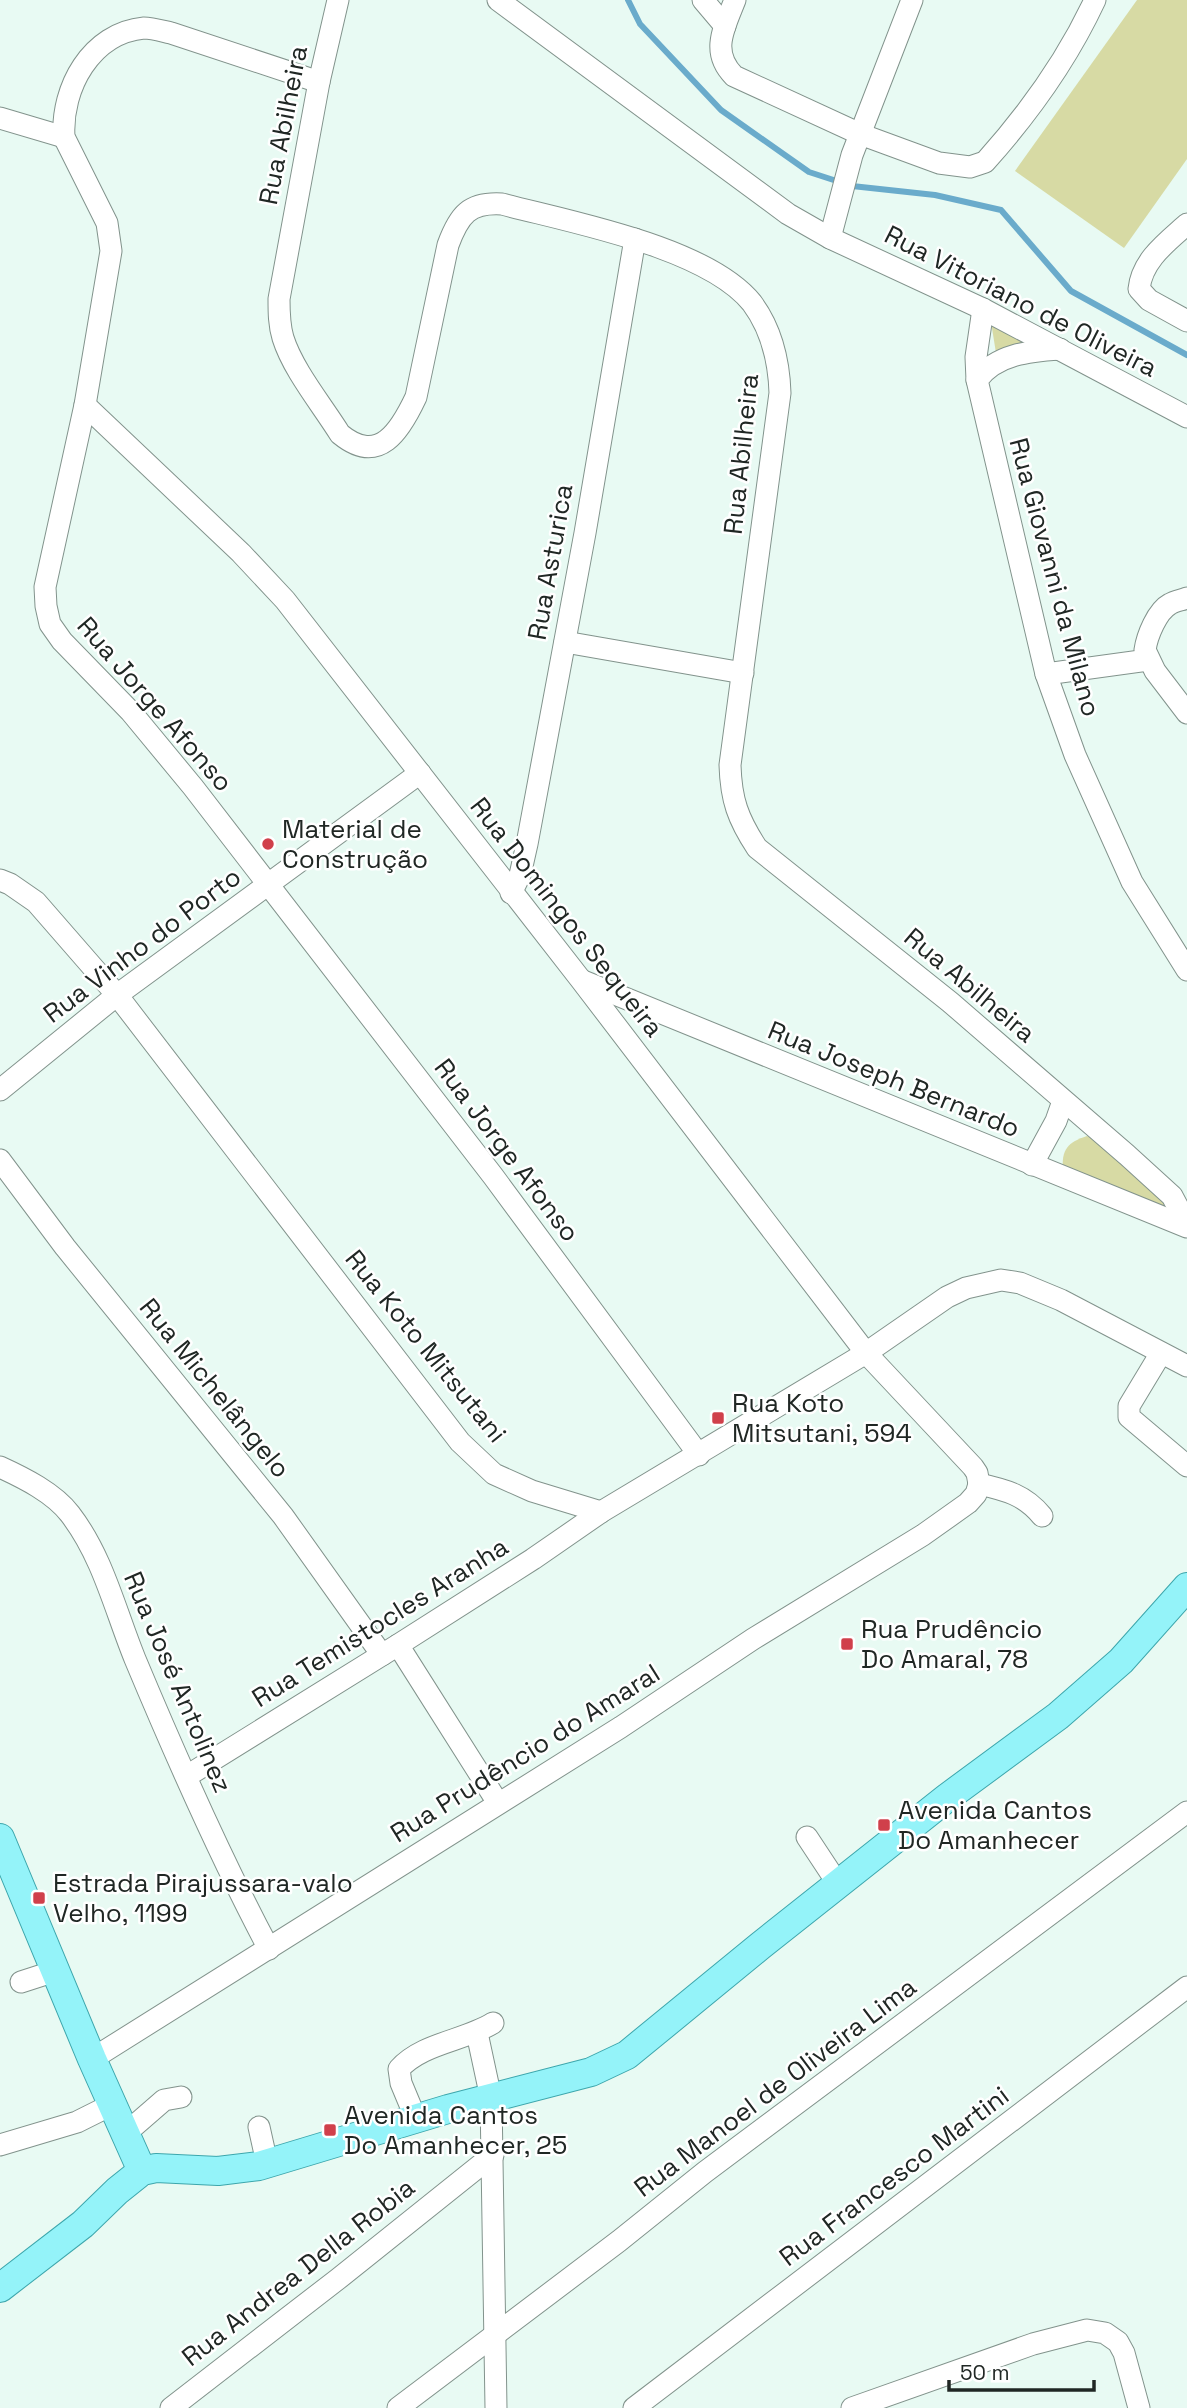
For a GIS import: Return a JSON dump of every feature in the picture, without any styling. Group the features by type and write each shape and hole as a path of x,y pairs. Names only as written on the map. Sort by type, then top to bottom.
{"main road":[{"path":"0,2288 83,2224 142,2171 156,2168 226,2171 267,2163 591,2072 627,2055 948,1797 1058,1716 1121,1661 1187,1587"},
{"path":"0,1838 111,2105 142,2171"}],"street":[{"name":"Rua Abilheira","path":"338,0 319,82 279,299 279,317 283,339 296,365 340,434 348,441 360,445 379,446 393,437 405,419 416,397 448,245 460,218 474,207 485,203 502,204 635,239 707,270 733,286 751,303 768,330 777,356 780,393 730,765 731,794 744,828 757,848 950,1002 1172,1196 1187,1225"},
{"name":"Rua Vitoriano de Oliveira","path":"498,0 788,214 830,238 984,309 1187,417"},
{"path":"703,0 725,26"},
{"path":"735,0 725,26 721,56 734,76 860,134 939,163 970,167 985,162 1051,81 1074,44 1096,0"},
{"path":"830,238 852,155 912,0"},
{"path":"0,118 64,137 63,122 69,97 83,64 102,43 122,32 146,28 171,33 319,82"},
{"name":"Rua Jorge Afonso","path":"64,137 100,204 111,239 111,251 85,405 46,587 50,624 62,641 131,712 193,787 493,1176 699,1455"},
{"path":"1187,224 1159,249 1146,266 1140,278 1139,289 1149,300 1187,321"},
{"name":"Rua Asturica","path":"512,893 520,875 527,844 565,642 635,239"},
{"name":"Rua Giovanni da Milano","path":"984,309 976,357 977,380 1046,674 1075,755 1132,882 1187,970"},
{"path":"977,380 992,365 1008,357 1033,351 1061,349"},
{"name":"Rua Domingos Sequeira","path":"85,405 241,552 285,600 581,980 866,1353 973,1467 979,1484"},
{"path":"1187,598 1165,608 1145,650 1148,660 1187,713"},
{"path":"565,642 743,673"},
{"path":"1046,674 1148,660"},
{"name":"Rua Vinho do Porto","path":"0,1090 117,995 420,773"},
{"name":"Rua Koto Mitsutani","path":"0,880 36,902 117,995 460,1442 494,1474 532,1491 601,1512"},
{"name":"Rua Joseph Bernardo","path":"581,980 1032,1165 1187,1225"},
{"path":"1032,1165 1056,1121 1063,1101"},
{"name":"Rua Michelângelo","path":"0,1160 65,1247 390,1650 498,1803"},
{"path":"601,1512 866,1353 947,1297 966,1288 1001,1280 1020,1283 1061,1300 1187,1366"},
{"path":"1161,1353 1129,1406 1129,1416 1187,1466"},
{"name":"Rua José Antolinez","path":"0,1467 20,1476 69,1512 94,1552 135,1659 228,1873 269,1949"},
{"path":"979,1484 1014,1492 1032,1503 1042,1516"},
{"name":"Rua Prudêncio do Amaral","path":"92,2059 621,1727 753,1639 923,1535 968,1503 979,1484"},
{"name":"Rua Temistocles Aranha","path":"187,1776 533,1559 601,1512"},
{"name":"Rua Manoel de Oliveira Lima","path":"398,2408 716,2164 1187,1812"},
{"path":"807,1837 838,1884"},
{"path":"21,1982 55,1971"},
{"name":"Rua Francesco Martini","path":"634,2408 1187,1987"},
{"path":"416,2119 401,2083 399,2069 406,2062 437,2046 485,2028 493,2155 496,2408"},
{"path":"126,2133 164,2100 181,2097"},
{"path":"0,2145 77,2122 111,2105"},
{"path":"259,2127 267,2163"},
{"name":"Rua Andrea Della Robia","path":"171,2408 493,2155"},
{"path":"852,2408 1034,2344 1087,2330 1105,2333 1118,2342 1124,2353 1139,2408"}],"green space":[{"path":"1137,0 1187,0 1187,159 1124,248 1015,171"},
{"path":"991,322 1039,340 996,353"},
{"path":"1087,1136 1098,1141 1174,1208 1173,1212 1063,1170 1063,1157 1067,1148"}],"waterway":[{"path":"628,0 640,24 721,110 809,172 852,186 935,195 1001,210 1071,291 1187,355"}],"place":[{"name":"Material de Construção","path":"268,844"},
{"name":"Rua Koto Mitsutani, 594","path":"718,1418"},
{"name":"Rua Prudêncio Do Amaral, 78","path":"847,1644"},
{"name":"Avenida Cantos Do Amanhecer","path":"884,1825"},
{"name":"Estrada Pirajussara-valo Velho, 1199","path":"39,1898"},
{"name":"Avenida Cantos Do Amanhecer, 25","path":"330,2130"}]}
